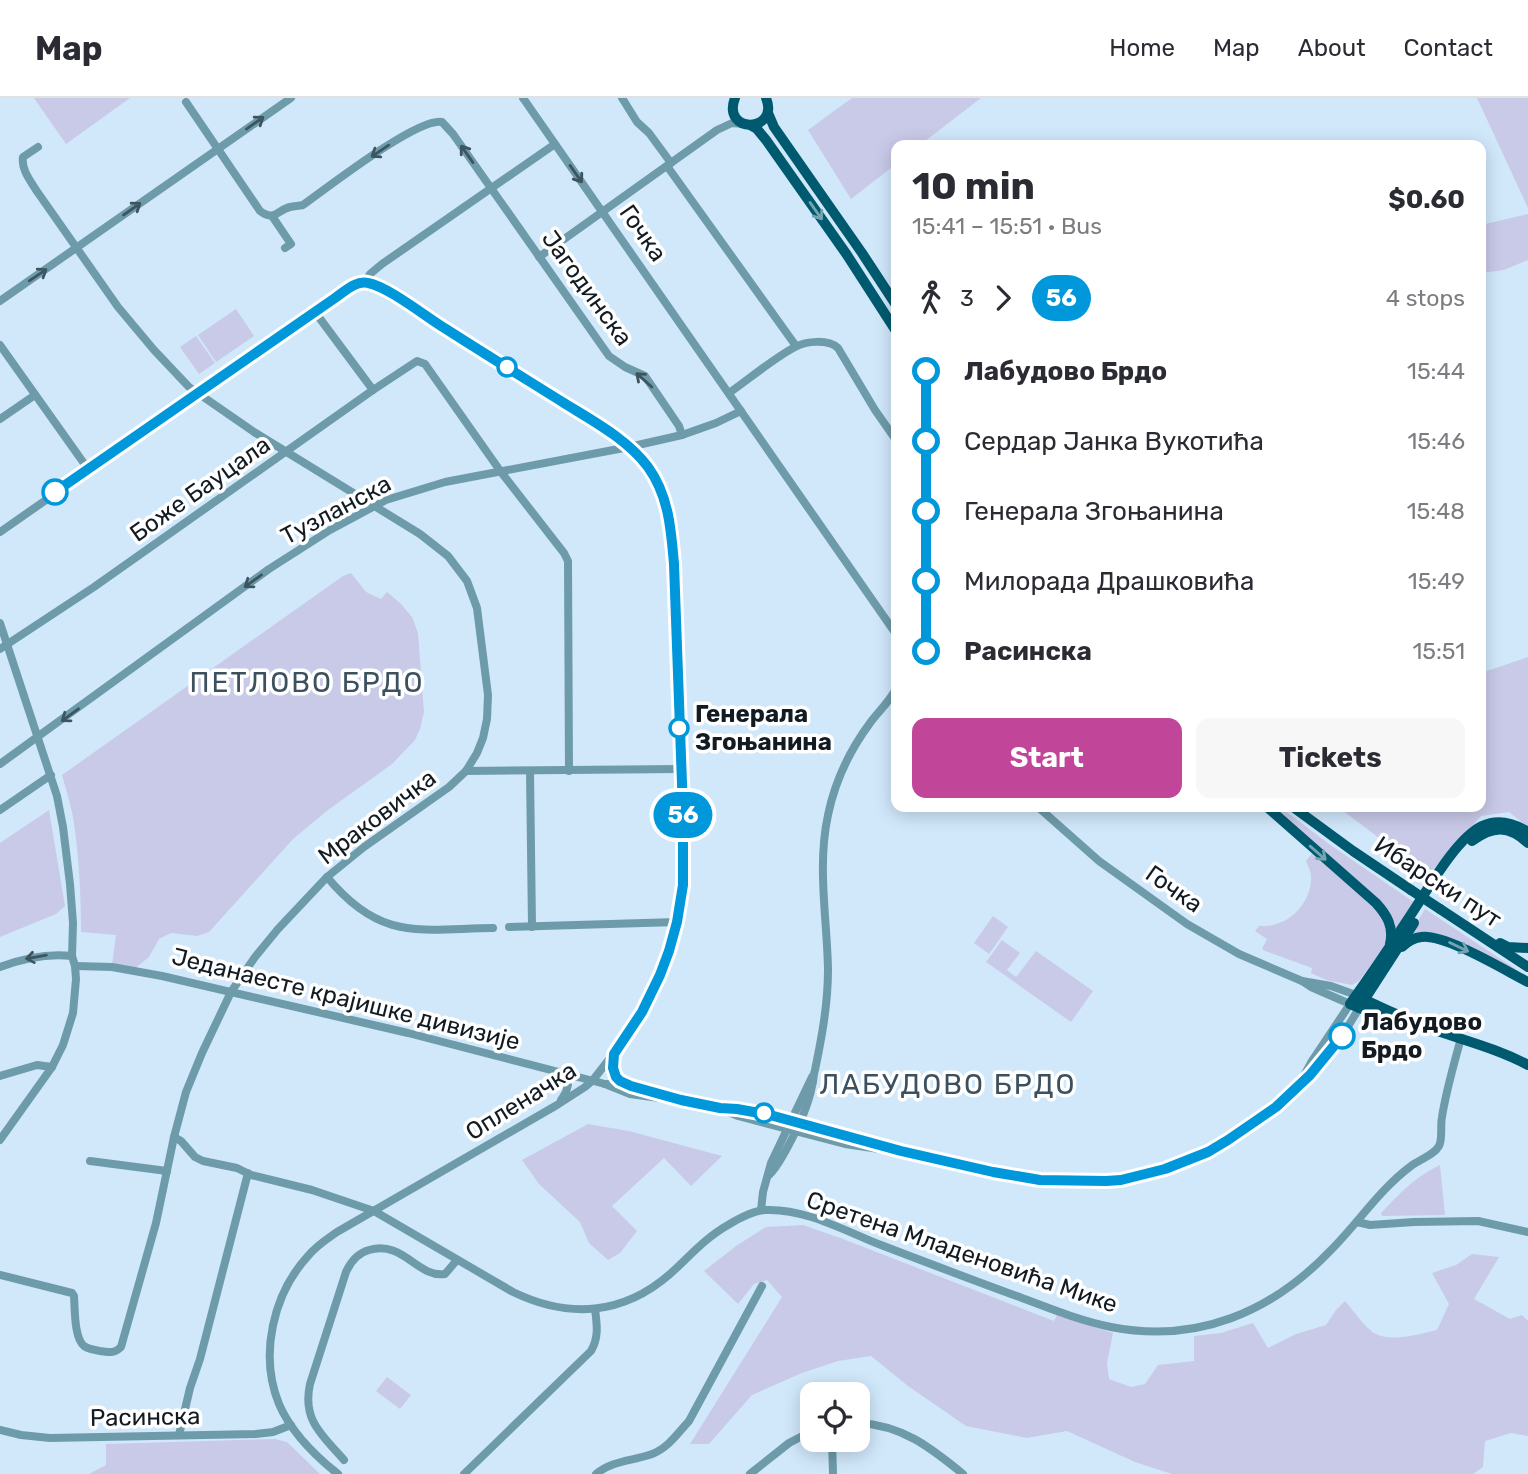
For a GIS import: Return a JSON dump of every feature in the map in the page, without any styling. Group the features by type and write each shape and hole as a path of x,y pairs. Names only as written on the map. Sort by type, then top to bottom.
{"main road":[{"path":"766,98 774,127 891,297"},
{"path":"734,100 734,115 757,129 766,140 847,255 891,323"},
{"path":"747,125 761,122 768,113"},
{"path":"1273,812 1381,908 1391,929 1392,950"},
{"name":"Ибарски пут","path":"1300,812 1353,851 1528,967"},
{"path":"1392,950 1438,874 1466,837 1484,825 1498,822 1514,824 1528,832"},
{"path":"1392,950 1457,858 1473,840 1489,831 1506,829 1528,843"},
{"path":"1471,929 1508,947 1528,948"},
{"path":"1392,950 1422,936 1431,937 1452,944 1528,982"},
{"name":"Једанаесте крајишке дивизије","path":"1358,1002 1392,950"},
{"path":"1358,1002 1502,1053 1528,1065"}],"street":[{"path":"0,301 291,98"},
{"name":"Гочка","path":"523,98 891,627"},
{"path":"622,98 796,346"},
{"path":"717,130 734,100"},
{"path":"186,102 260,211 272,216 289,242"},
{"name":"Јагодинска","path":"272,216 288,207 303,205 409,132 437,121 443,122 609,356 625,368 645,376 680,426 682,435"},
{"path":"539,257 717,130 732,123 747,125"},
{"path":"0,532 360,283 382,264 555,144"},
{"name":"Мраковичка","path":"0,1275 70,1292 74,1296 77,1333 83,1346 110,1353 118,1350 123,1344 141,1282 174,1137 192,1078 231,992 278,929 327,877 364,847 449,787 466,771 483,738 488,712 479,618 467,581 448,556 420,534 197,394 136,330 36,191 23,167 23,157 38,147"},
{"name":"Опленачка","path":"338,1474 317,1456 291,1425 278,1402 270,1358 272,1333 283,1294 298,1268 316,1248 337,1232 557,1105 593,1080 634,1025 652,992 669,951 677,922 684,870 674,564 670,523 663,495 654,476 629,447 602,427 431,321 391,293 370,283 360,283"},
{"path":"315,312 373,390"},
{"path":"729,393 796,346 826,342 835,345 891,432"},
{"path":"0,345 88,470"},
{"name":"Боже Бауцала","path":"4,646 94,587 414,362 421,361 425,364 501,472"},
{"path":"0,419 35,395"},
{"name":"Тузланска","path":"0,764 269,569 320,536 386,500 430,486 682,435 741,411"},
{"path":"501,472 568,561 569,771"},
{"path":"0,623 4,646 51,775 60,813 73,923 72,956 75,966 71,1022 63,1045 52,1067 0,1140"},
{"path":"174,1137 199,1159 312,1190 374,1211 513,1293 534,1301 563,1309 595,1309 623,1303 649,1290 720,1230 761,1210 762,1192 776,1150 791,1131 812,1088 826,1012 828,969 823,847 828,814 847,760 859,740 891,701"},
{"path":"466,771 681,769"},
{"path":"530,771 532,927"},
{"path":"0,810 51,775"},
{"name":"Гочка","path":"1044,812 1099,861 1187,924 1239,954 1302,981 1331,986 1358,1002"},
{"path":"327,877 365,913 395,927 425,930 494,928"},
{"path":"509,927 677,922"},
{"path":"0,967 35,956 72,956"},
{"name":"Једанаесте крајишке дивизије","path":"75,966 133,970 408,1033 605,1083 631,1086 681,1100 795,1121 901,1151 993,1172 1040,1180 1090,1182 1121,1180 1165,1169 1208,1152 1228,1140 1276,1107 1300,1084 1307,1068 1358,1002"},
{"name":"Сретена Младеновића Мике","path":"761,1210 777,1210 812,1217 982,1284 1111,1327 1166,1331 1225,1321 1252,1311 1289,1289 1325,1257 1393,1181 1438,1148 1445,1099 1461,1038"},
{"path":"614,1054 615,1075 620,1081 631,1086"},
{"path":"0,1076 37,1065 52,1067"},
{"path":"557,1105 568,1088 560,1072"},
{"name":"Једанаесте крајишке дивизије","path":"605,1083 630,1094 681,1100"},
{"name":"Једанаесте крајишке дивизије","path":"720,1108 737,1116 856,1147 901,1151"},
{"path":"90,1161 167,1171"},
{"path":"179,1436 248,1173"},
{"path":"1357,1222 1370,1225 1478,1221 1528,1232"},
{"path":"344,1460 315,1426 307,1399 350,1263 364,1252 384,1248 396,1251 437,1275 445,1274 457,1260"},
{"path":"596,1474 608,1465 652,1454 665,1447 676,1435 689,1420 762,1286"},
{"path":"464,1474 591,1352 598,1334 595,1309"},
{"path":"870,1424 906,1434 964,1474"},
{"name":"Расинска","path":"0,1430 50,1438 179,1436 268,1433 291,1425"},
{"path":"750,1474 800,1437"},
{"path":"832,1452 833,1474"}],"shaded area":[{"path":"34,98 130,98 66,144"},
{"path":"852,98 981,98 926,140 891,140 891,168 851,199 808,130"},
{"path":"1477,98 1528,98 1528,208"},
{"path":"1528,214 1528,260 1504,270 1486,272 1486,224"},
{"path":"236,309 254,336 216,362 198,335"},
{"path":"196,336 215,363 199,374 180,347"},
{"path":"351,573 366,592 381,599 387,592 412,617 418,633 424,712 415,740 392,764 293,839 209,932 197,936 171,933 159,939 149,957 133,970 112,965 116,935 81,932 75,832 62,775 343,576"},
{"path":"1528,657 1528,827 1509,812 1481,816 1428,875 1345,812 1486,812 1486,671"},
{"path":"49,810 65,906 56,914 0,937 0,843"},
{"path":"1276,812 1287,812 1418,905 1393,938 1392,924"},
{"path":"1313,852 1382,914 1388,941 1359,981 1352,985 1326,980 1311,973 1312,968 1265,951 1262,949 1267,939 1255,931 1259,926 1283,921 1301,906 1311,885 1306,861"},
{"path":"1425,909 1528,977 1460,944 1406,941"},
{"path":"993,916 1008,927 989,954 974,943"},
{"path":"1002,940 1020,953 1007,970 1016,977 1036,951 1093,991 1071,1022 986,962"},
{"path":"588,1124 629,1131 722,1156 691,1186 664,1158 612,1206 637,1231 620,1253 608,1260 589,1243 580,1222 539,1184 522,1160"},
{"path":"1440,1165 1445,1215 1382,1216 1381,1213 1408,1186"},
{"path":"803,1225 1054,1321 1057,1315 1113,1333 1107,1363 1109,1379 1131,1387 1145,1384 1158,1365 1194,1361 1194,1336 1221,1333 1253,1323 1268,1348 1296,1334 1326,1325 1345,1301 1376,1334 1406,1336 1437,1330 1449,1304 1432,1273 1456,1265 1472,1254 1499,1257 1474,1299 1510,1319 1522,1315 1528,1321 1528,1436 1511,1433 1485,1441 1483,1467 1473,1474 1172,1474 1135,1462 1067,1431 1027,1438 966,1426 908,1386 871,1356 838,1361 752,1395 709,1444 690,1444 782,1297 767,1280 754,1284 738,1304 704,1271 766,1227"},
{"path":"387,1377 411,1395 400,1409 376,1391"},
{"path":"275,1439 287,1442 320,1474 89,1474 106,1465 106,1444"}],"bus line":[{"name":"56","path":"55,492 362,282 391,293 431,321 602,427 638,454 659,485 670,523 674,564 684,870 677,922 660,975 648,1001 614,1054 615,1075 620,1081 631,1086 700,1104 770,1115 901,1151 993,1172 1040,1180 1121,1180 1165,1169 1208,1152 1244,1130 1276,1107 1310,1075 1342,1036"}],"place":[{"name":"Генерала Згоњанина","path":"679,728"},
{"name":"Лабудово Брдо","path":"1342,1036"}],"district":[{"name":"ПЕТЛОВО БРДО","path":"307,682"},
{"name":"ЛАБУДОВО БРДО","path":"948,1084"}]}
